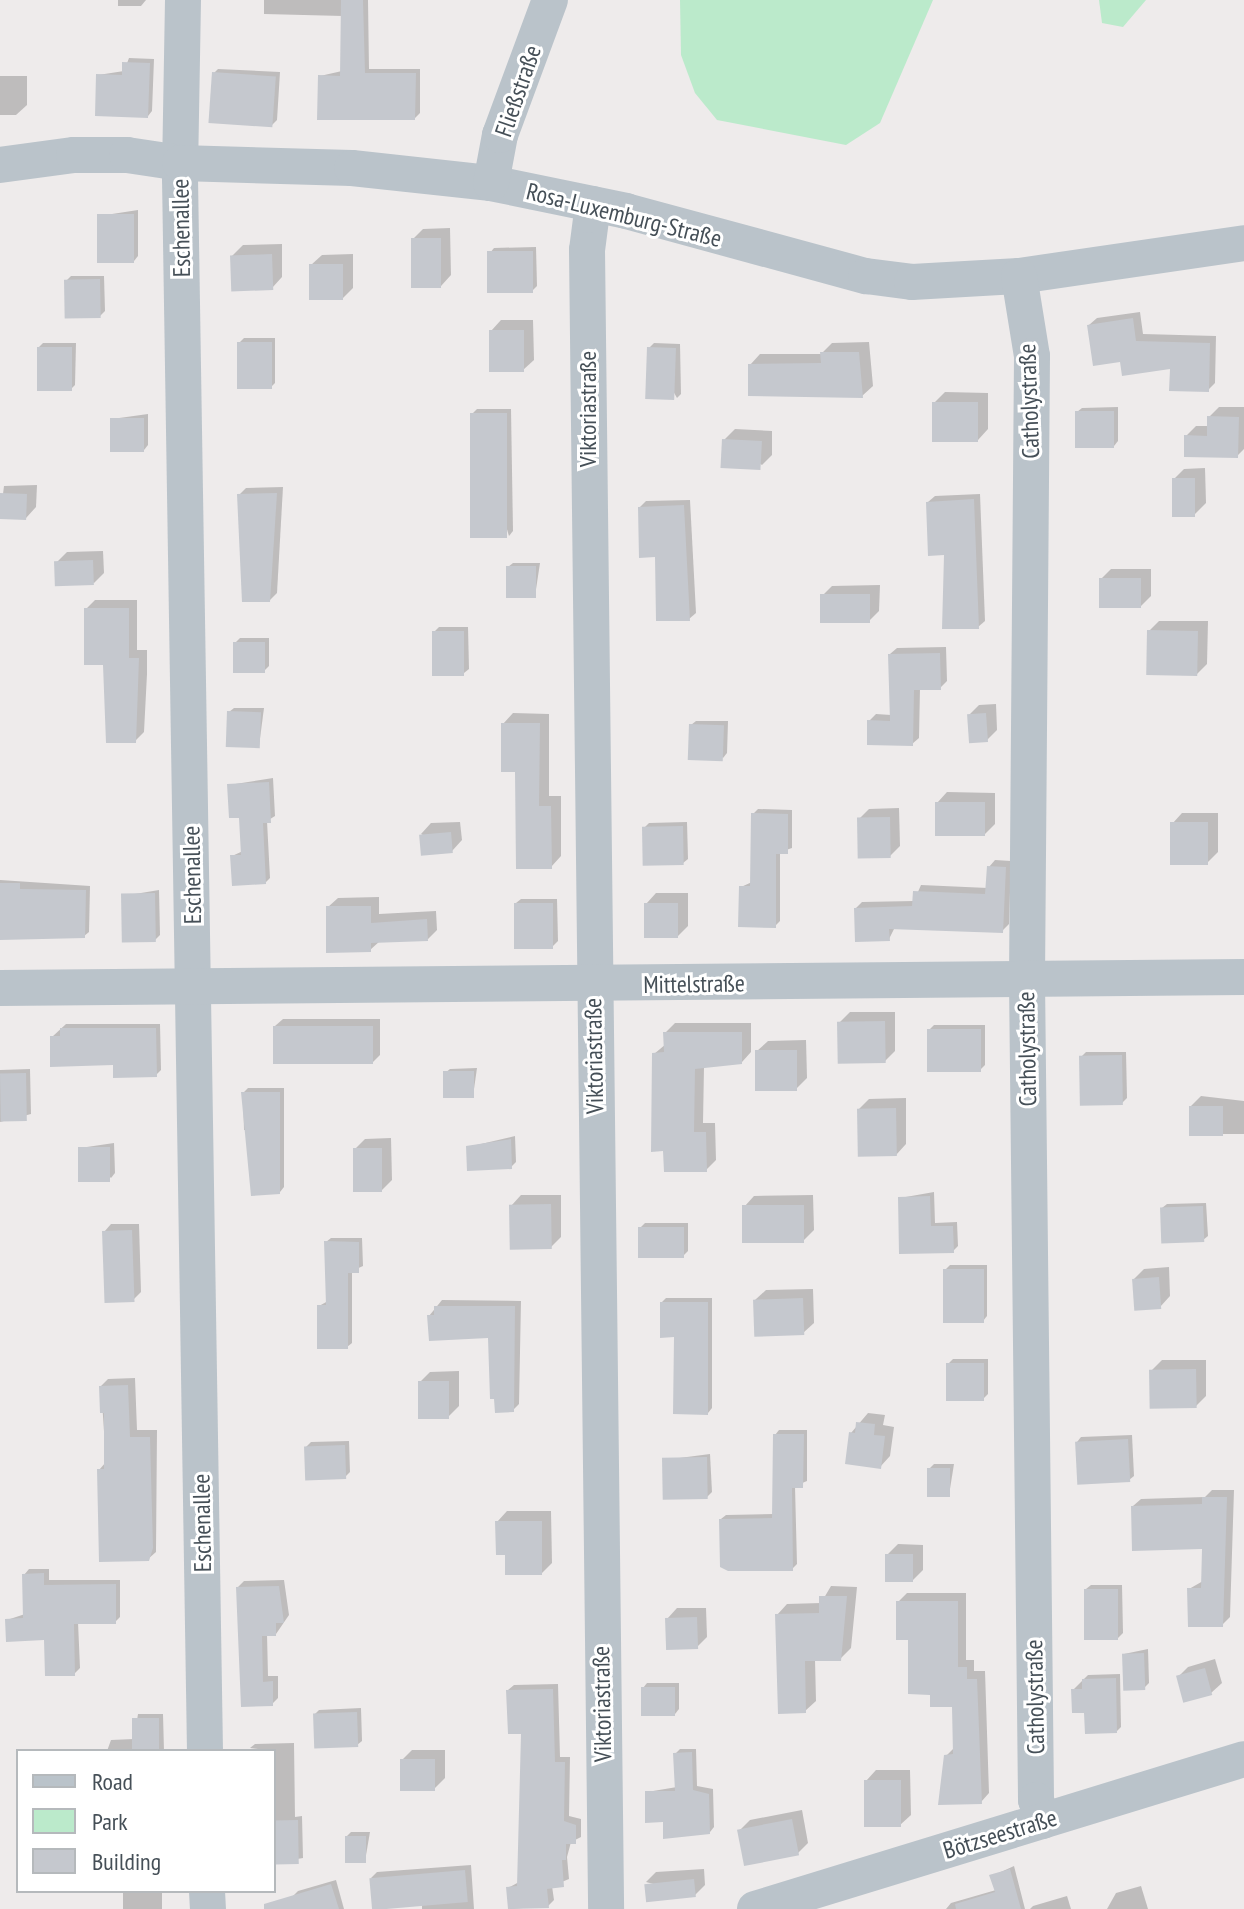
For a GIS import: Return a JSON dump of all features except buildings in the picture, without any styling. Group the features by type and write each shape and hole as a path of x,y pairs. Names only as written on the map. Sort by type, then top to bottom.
{"street":[{"name":"Eschenallee","path":"183,0 180,163 205,1749"},
{"name":"Fließstraße","path":"491,183 500,135 550,0"},
{"name":"Rosa-Luxemburg-Straße","path":"0,165 74,155 180,163 352,168 491,183 593,204 866,276 912,282 1019,276 1244,243"},
{"name":"Viktoriastraße","path":"593,204 587,250 593,986 606,1909"},
{"name":"Catholystraße","path":"1019,276 1032,356 1027,980 1036,1800 1043,1821"},
{"name":"Mittelstraße","path":"0,988 593,986 1244,977"},
{"name":"Bötzseestraße","path":"755,1909 1244,1759"}],"green space":[{"path":"680,0 933,0 880,123 846,145 717,120 695,93 681,55"},
{"path":"1099,0 1146,0 1123,27 1102,23"}]}
